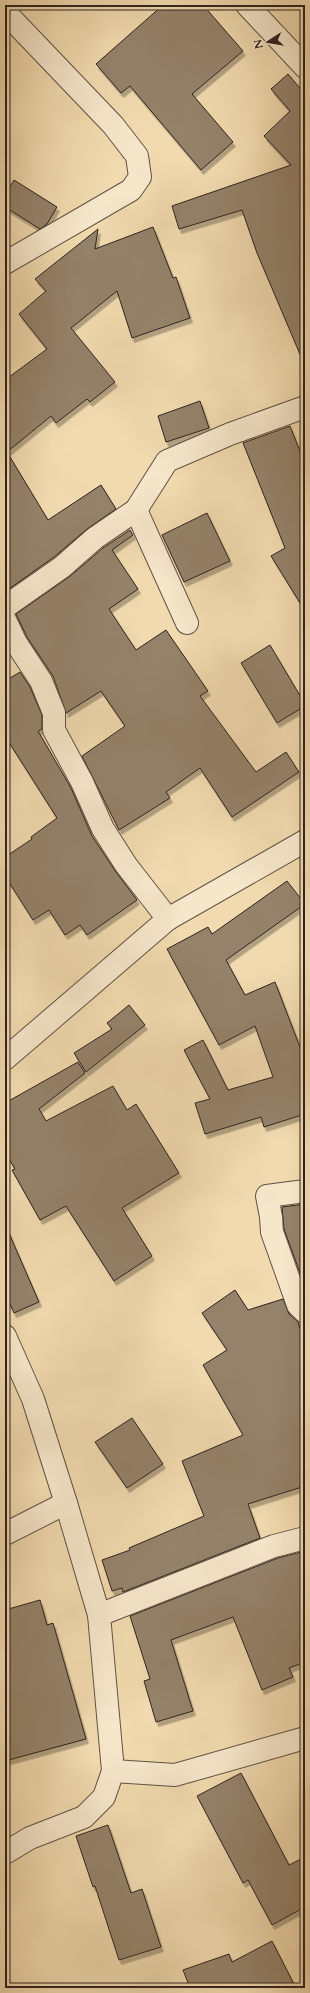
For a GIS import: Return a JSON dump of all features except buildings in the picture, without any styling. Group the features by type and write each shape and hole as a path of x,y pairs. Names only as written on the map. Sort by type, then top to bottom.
{"street":[{"path":"247,5 305,67"},
{"path":"5,12 113,125 136,156 140,177 131,190 5,263"},
{"path":"5,608 62,567 95,538 136,510 167,461 230,434 305,407"},
{"path":"136,510 187,623"},
{"path":"5,620 11,646 41,680 54,713 54,730 82,782 103,829 126,865 168,919"},
{"path":"5,1058 168,919 305,841"},
{"path":"305,1191 267,1196 272,1217 272,1232 298,1304 305,1312"},
{"path":"5,1336 33,1399 66,1503 98,1615 113,1771 104,1797 84,1816 30,1838 5,1853"},
{"path":"5,1534 66,1503"},
{"path":"98,1615 274,1546 305,1538"},
{"path":"113,1771 175,1775 305,1738"}]}
